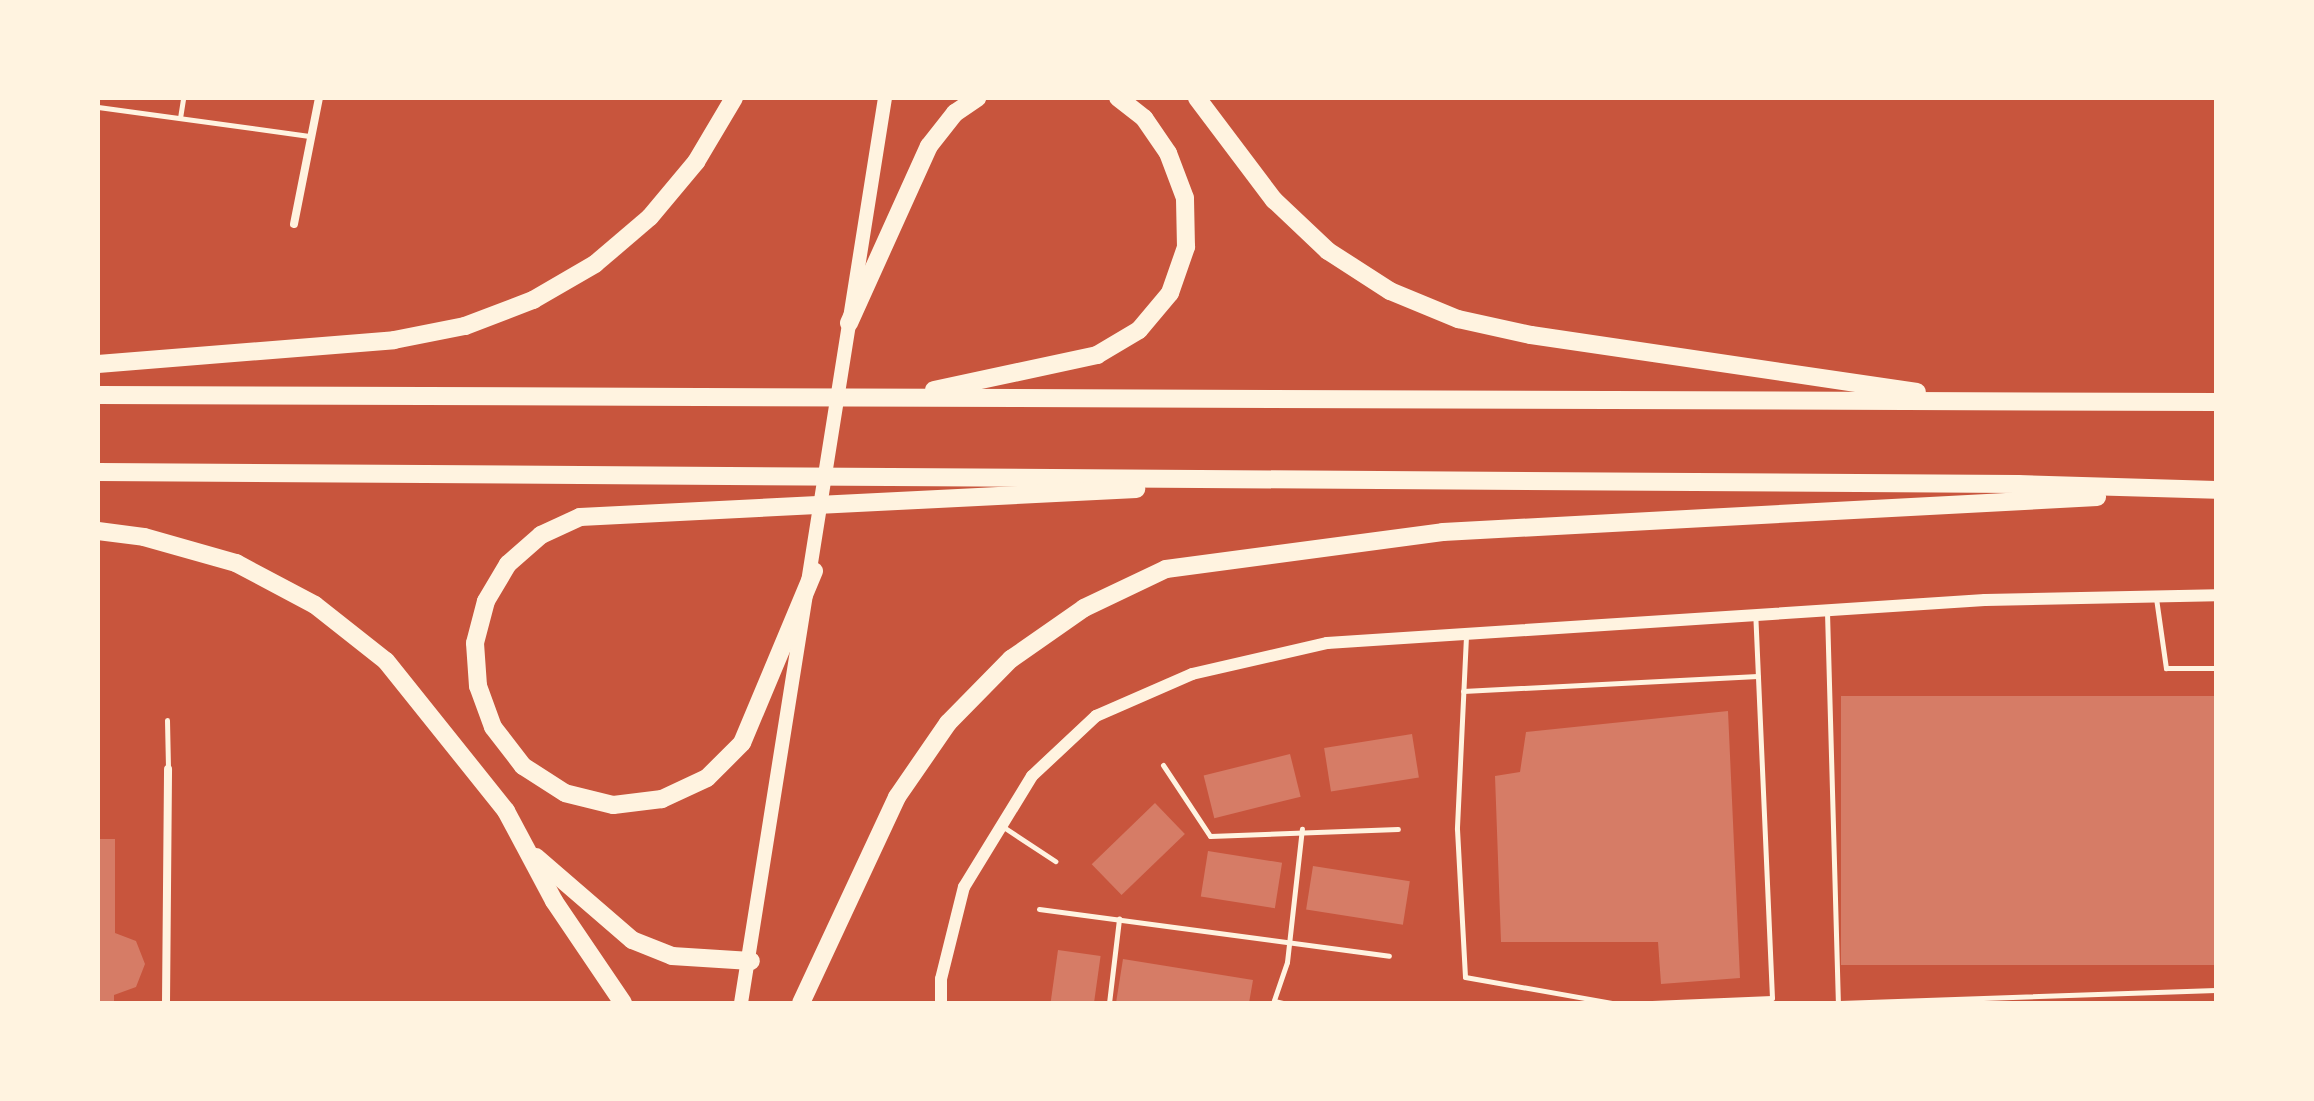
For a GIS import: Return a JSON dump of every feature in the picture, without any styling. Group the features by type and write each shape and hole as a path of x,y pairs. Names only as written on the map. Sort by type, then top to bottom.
{"highway":[{"path":"98,364 394,340 465,326 533,300 595,264 650,217 696,162 734,98"},
{"path":"849,323 929,146 955,113 977,98"},
{"path":"901,398 1097,355 1139,330 1170,293 1186,247 1185,198 1168,153 1144,118 1118,98"},
{"path":"1197,98 1274,200 1328,251 1390,291 1458,319 1531,335 1983,401"},
{"path":"98,395 2216,402"},
{"path":"98,472 1339,480 2216,491"},
{"path":"814,571 742,743 707,778 662,799 613,805 577,796 523,766 493,727 478,686 475,643 486,601 516,556 541,535 580,517 1339,480"},
{"path":"801,1003 897,797 948,723 1011,659 1060,625 1166,569 1443,532 2216,491"},
{"path":"98,531 144,537 236,563 315,605 386,661 462,752 528,850 554,901 623,1003"},
{"path":"528,850 632,940 672,956 751,961"}],"main road":[{"path":"741,1003 751,961 814,571 885,98"}],"street":[{"path":"294,224 319,98"},
{"path":"941,1003 941,979 964,887 1032,776 1096,716 1140,694 1192,674 1327,643 1826,611 2216,595"},
{"path":"166,1003 168,769"}],"lane":[{"path":"180,118 183,98"},
{"path":"98,107 311,136"},
{"path":"2156,597 2166,668 2216,668"},
{"path":"1826,611 1839,1003 2216,990"},
{"path":"1652,1003 1772,998 1755,615"},
{"path":"1466,634 1457,829 1465,977 1612,1003"},
{"path":"1463,691 1758,676"},
{"path":"167,720 168,769"},
{"path":"1163,765 1210,836 1302,829 1398,829"},
{"path":"1000,825 1055,861"},
{"path":"1283,1003 1274,1002 1290,940 1302,829"},
{"path":"1039,909 1290,940 1389,956"},
{"path":"1109,1003 1119,919"}],"building":[{"path":"1841,696 2216,696 2216,965 1841,965"},
{"path":"1728,711 1740,978 1661,984 1658,942 1501,942 1495,776 1520,772 1526,732"},
{"path":"1412,734 1419,777 1331,791 1324,748"},
{"path":"1290,754 1301,797 1214,818 1204,776"},
{"path":"1155,803 1185,834 1122,895 1092,864"},
{"path":"98,839 115,839 115,933 136,941 145,964 136,987 114,995 114,1003 98,1003"},
{"path":"1208,851 1282,863 1275,908 1201,896"},
{"path":"1313,866 1410,881 1403,925 1306,909"},
{"path":"1058,950 1101,956 1094,1003 1051,1002"},
{"path":"1123,959 1253,980 1249,1003 1116,1003"}]}
